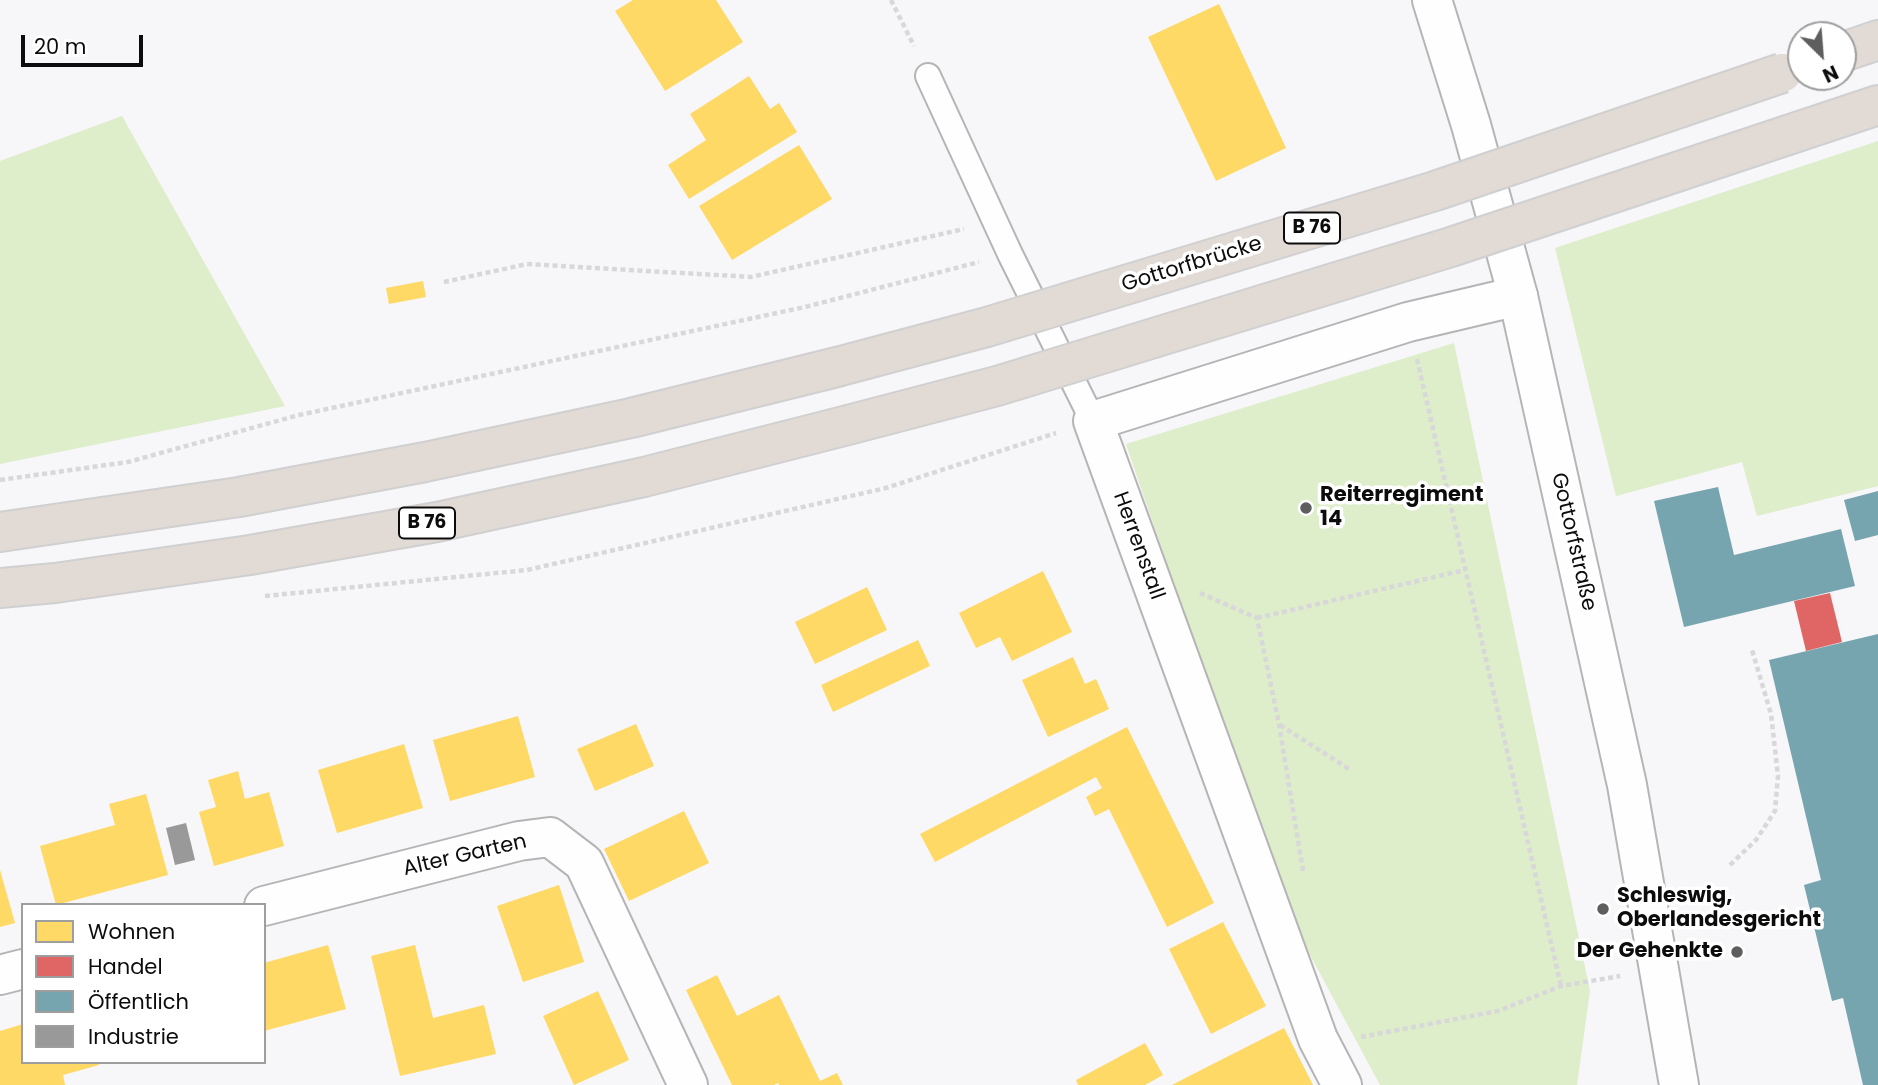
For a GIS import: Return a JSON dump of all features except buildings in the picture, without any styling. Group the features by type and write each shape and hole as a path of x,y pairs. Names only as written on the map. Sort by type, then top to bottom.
{"highway":[{"path":"1857,47 1878,40"},
{"name":"Gottorfbrücke","path":"0,532 239,497 425,463 631,418 837,367 987,327 1435,191 1787,72"},
{"name":"B 76","path":"0,587 55,583 250,555 437,522 644,477 848,425 997,386 1451,247 1878,105"}],"street":[{"name":"Gottorfstraße","path":"1433,3 1471,125 1518,296 1627,785 1679,1085"},
{"path":"1093,421 1408,322 1518,296"},
{"name":"Herrenstall","path":"1093,421 1318,1039 1342,1085"},
{"name":"Alter Garten","path":"266,905 519,841 550,837 584,863 688,1085"},
{"path":"0,975 21,970"}],"lane":[{"path":"928,76 1010,254 1093,421"}],"path":[{"path":"891,0 928,76"},
{"path":"444,282 527,264 751,277 996,221"},
{"path":"0,480 128,462 299,415 804,307 1010,254"},
{"path":"1408,322 1561,986"},
{"path":"263,597 527,570 887,488 1093,421"},
{"path":"1146,569 1257,618 1465,570"},
{"path":"1257,618 1279,724 1303,873"},
{"path":"1730,865 1756,841 1775,811 1778,776 1771,714 1752,650"},
{"path":"1279,724 1349,769"},
{"path":"1318,1039 1363,1036 1498,1011 1561,986 1660,969"},
{"path":"1359,1024 1363,1036"}],"green space":[{"path":"122,116 285,406 0,464 0,161"},
{"path":"1878,141 1878,486 1757,516 1742,462 1616,496 1555,248"},
{"path":"1454,343 1590,991 1577,1085 1380,1085 1282,903 1126,444"}],"place":[{"name":"Reiterregiment 14","path":"1306,508"},
{"name":"Schleswig, Oberlandesgericht","path":"1603,909"},
{"name":"Der Gehenkte","path":"1737,952"}]}
